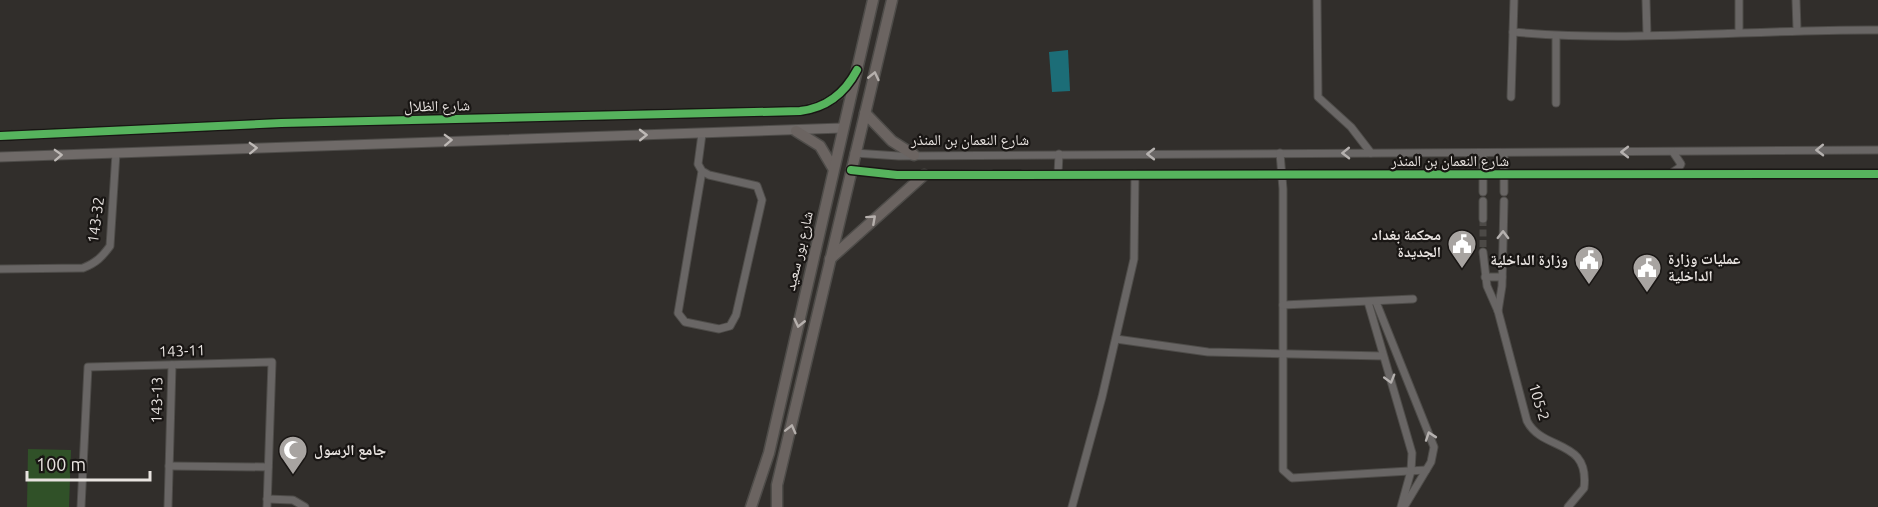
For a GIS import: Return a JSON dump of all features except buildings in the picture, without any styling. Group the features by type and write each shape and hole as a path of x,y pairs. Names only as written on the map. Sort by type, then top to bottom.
{"main road":[{"name":"شارع بور سعيد","path":"751,507 763,476 873,0"},
{"path":"771,507 892,0"},
{"path":"865,112 892,141 914,155"},
{"path":"796,132 820,146 833,168"},
{"path":"830,259 924,175"},
{"path":"758,507 763,476"},
{"path":"777,485 777,507"}],"street":[{"path":"1317,0 1318,97 1351,128 1371,153"},
{"path":"1511,97 1514,0"},
{"path":"1646,0 1647,35"},
{"path":"1739,0 1739,32"},
{"path":"1797,0 1797,29"},
{"path":"1513,32 1556,36 1797,29 1878,30"},
{"path":"1556,36 1556,103"},
{"name":"شارع الظلال","path":"0,136 407,121 800,111 817,108 844,90 857,70"},
{"path":"690,113 691,134"},
{"path":"484,119 485,139"},
{"path":"407,121 407,142"},
{"path":"0,157 485,139 842,129"},
{"path":"140,131 141,152"},
{"path":"702,134 698,164 702,171 709,175 758,186 762,200 736,315 729,326 719,329 685,322 678,313 702,171"},
{"name":"شارع النعمان بن المنذر","path":"854,153 914,155 1878,150"},
{"path":"1670,173 1678,170 1681,164 1673,152"},
{"name":"143-32","path":"0,269 83,268 94,264 103,256 110,246 116,153"},
{"path":"1280,153 1283,305 1282,467 1287,475 1296,478 1426,470"},
{"path":"1483,153 1483,192"},
{"path":"1504,153 1504,192"},
{"path":"1058,174 1059,154"},
{"path":"851,170 882,175 991,174"},
{"name":"شارع النعمان بن المنذر","path":"1023,174 1878,174"},
{"path":"1072,507 1116,339 1135,250 1135,174"},
{"path":"1483,201 1483,219"},
{"name":"105-2","path":"1498,311 1502,277 1504,201"},
{"name":"105-2","path":"1483,252 1485,277 1498,311 1530,426 1538,435 1573,452 1581,464 1584,488 1568,507"},
{"path":"1485,277 1502,277"},
{"path":"1283,305 1413,299"},
{"path":"1372,302 1383,356 1411,447 1411,471 1403,507"},
{"path":"1372,302 1433,442 1433,457 1403,507"},
{"path":"1116,339 1195,351 1383,356"},
{"name":"143-11","path":"81,507 88,368 272,362 267,503"},
{"name":"143-13","path":"168,507 172,365"},
{"path":"169,466 268,467"},
{"path":"267,503 292,500 305,507"}],"green space":[{"path":"28,449 71,450 69,507 27,507"}],"water":[{"path":"1068,50 1070,91 1052,92 1049,52"}],"tunnel":[{"path":"991,174 1023,174"},
{"path":"1483,219 1483,252"}],"cycle path":[{"path":"0,136 281,123 800,111 818,107 834,98 847,86 857,70"},
{"path":"851,170 897,175 1878,174"}],"place":[{"name":"محكمة بغداد الجديدة","path":"1462,270"},
{"name":"وزارة الداخلية","path":"1589,286"},
{"name":"عمليات وزارة الداخلية","path":"1647,294"},
{"name":"جامع الرسول","path":"293,476"}]}
